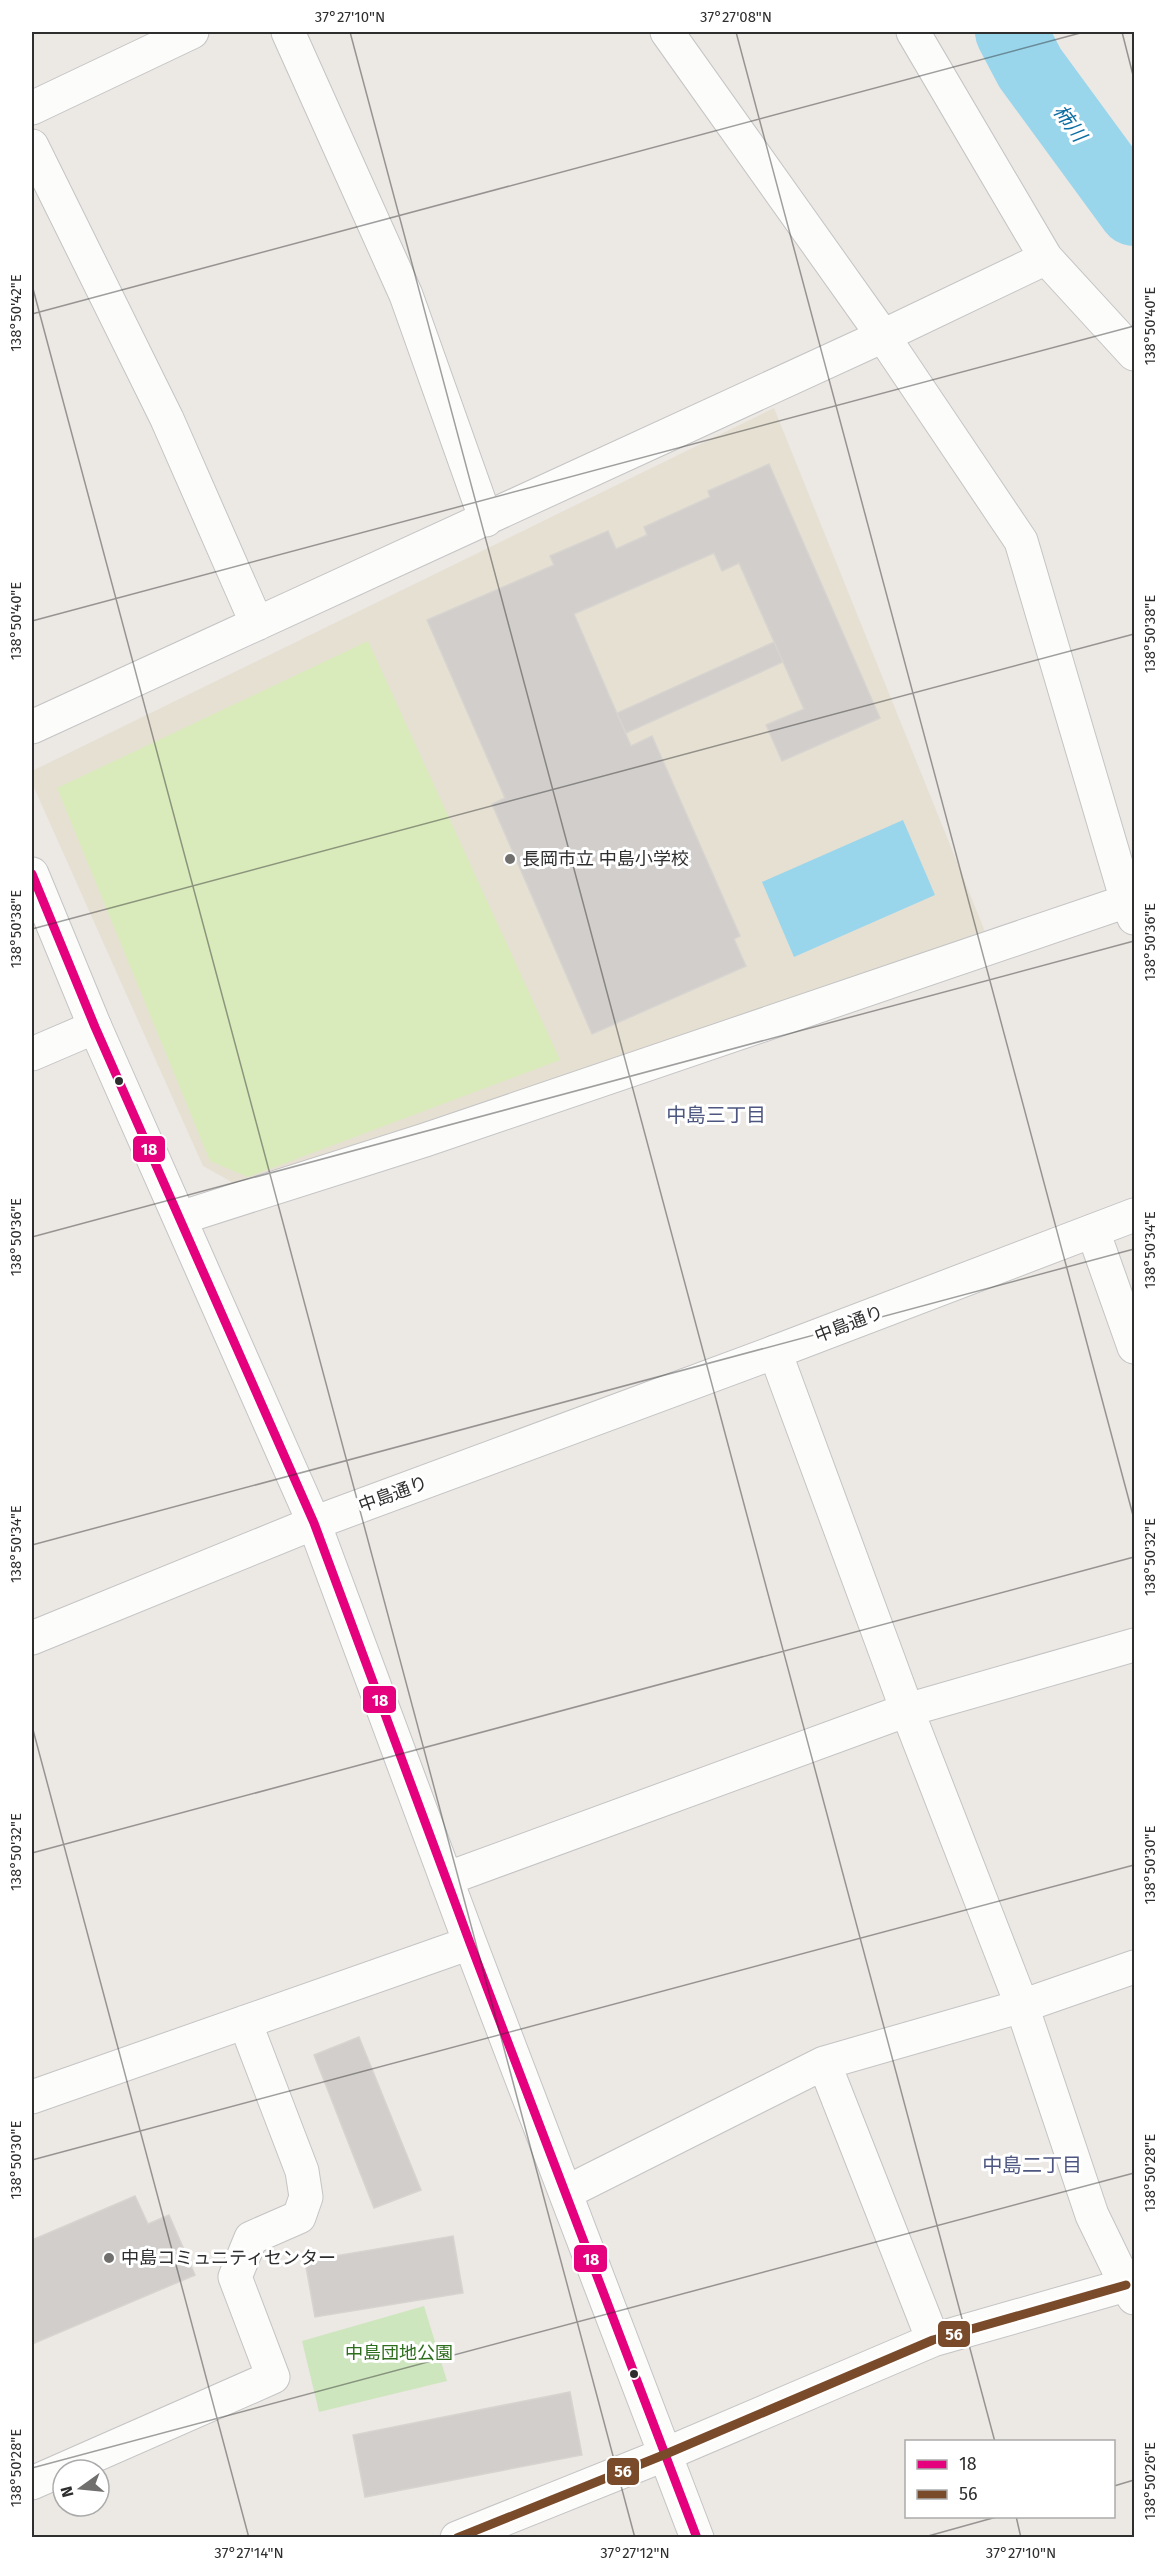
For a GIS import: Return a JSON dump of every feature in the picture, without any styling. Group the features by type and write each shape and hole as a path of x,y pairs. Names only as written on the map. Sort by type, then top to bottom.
{"street":[{"path":"32,108 192,32"},
{"path":"288,32 406,295 486,520"},
{"path":"180,1218 1131,909 1021,541 883,336 668,32"},
{"path":"912,32 1046,258 1134,354"},
{"path":"32,146 167,419 257,624"},
{"path":"32,727 486,520 1046,258"},
{"path":"32,874 95,1027 314,1523 470,1944 567,2192 697,2538"},
{"path":"32,1054 95,1027"},
{"name":"中島通り","path":"32,1638 314,1523 775,1352 1134,1215"},
{"path":"1094,1231 1134,1347"},
{"path":"457,2538 666,2454 933,2340 1130,2292 1092,2215 1022,2006 907,1710 775,1352"},
{"path":"446,1879 907,1710 1134,1645"},
{"path":"32,2097 470,1944"},
{"path":"567,2192 824,2063 1022,2006 1134,1967"},
{"path":"32,2482 273,2377 235,2277 251,2238 299,2217 306,2197 302,2171 245,2022"},
{"path":"824,2063 933,2340"}],"shaded area":[{"name":"長岡市立 中島小学校","path":"774,408 986,934 237,1185 203,1166 32,783 32,771"}],"green space":[{"path":"368,641 560,1060 248,1177 210,1161 57,788"},
{"name":"中島団地公園","path":"424,2306 447,2381 319,2412 302,2341"}],"water":[{"path":"903,820 935,895 794,957 762,882"}],"building":[{"path":"769,464 880,718 782,761 766,725 804,709 739,563 722,571 714,553 574,614 631,746 652,736 740,936 734,939 746,966 592,1034 492,804 505,798 427,620 554,565 550,556 608,531 616,549 647,535 644,527 710,497 708,491"},
{"path":"774,642 783,662 626,733 617,713"},
{"path":"359,2037 421,2190 374,2208 314,2055"},
{"name":"中島コミュニティセンター","path":"135,2196 148,2224 169,2215 195,2275 32,2344 32,2240"},
{"path":"453,2236 463,2293 315,2317 305,2261"},
{"path":"570,2392 582,2455 365,2497 353,2435"}],"waterway":[{"name":"柿川","path":"1011,32 1030,68 1134,210"}],"transit line":[{"name":"18","path":"32,874 95,1027 314,1523 470,1943 697,2538"},
{"name":"56","path":"457,2538 666,2454 933,2340 1126,2285"}],"place":[{"name":"長岡市立 中島小学校","path":"510,859"},
{"name":"中島コミュニティセンター","path":"109,2258"}],"district":[{"name":"中島三丁目","path":"716,1115"},
{"name":"中島二丁目","path":"1032,2165"}]}
